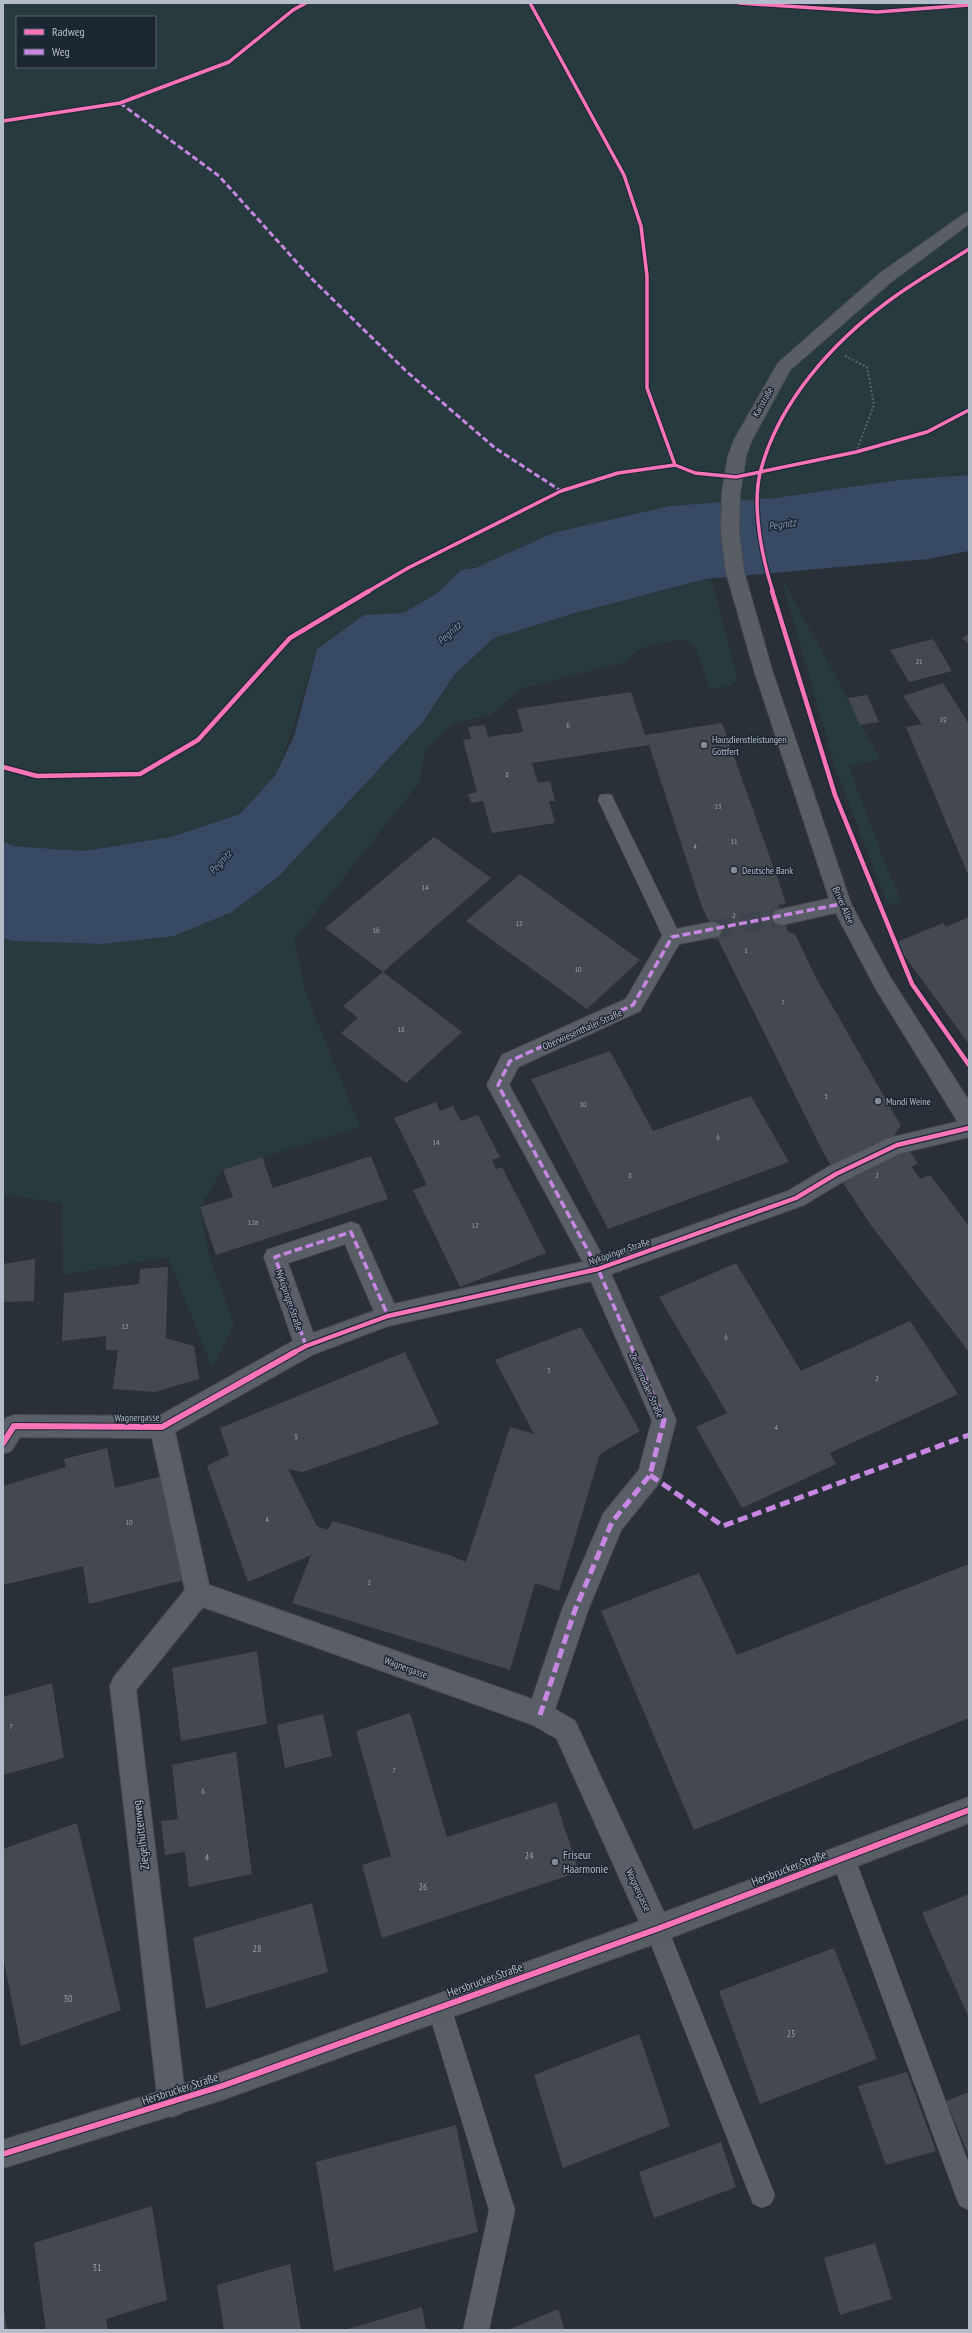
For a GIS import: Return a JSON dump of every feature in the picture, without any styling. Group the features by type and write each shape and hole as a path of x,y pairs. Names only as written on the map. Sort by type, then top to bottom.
{"main road":[{"name":"Karlstraße","path":"763,670 735,572 730,532 731,493 737,456 743,440 784,367 885,278 969,217"},
{"name":"Briver Allee","path":"763,670 841,904 883,983 969,1120"},
{"name":"Hersbrucker Straße","path":"3,2154 172,2103 657,1929 969,1810"}],"street":[{"path":"782,917 841,904"},
{"path":"672,937 712,930"},
{"name":"Oberwiesenthaler Straße","path":"510,1061 633,1006 672,937"},
{"name":"Zeulenrodaer Straße","path":"510,1061 498,1085 598,1269 617,1316 664,1420 650,1474 612,1522 578,1602 540,1715"},
{"name":"Nyköpinger Straße","path":"267,1369 306,1346 388,1316 598,1269 796,1198 836,1174 898,1145 969,1128"},
{"name":"Nyköpinger Straße","path":"306,1346 275,1257 351,1232 388,1316"},
{"name":"Wagnergasse","path":"7,1429 162,1427 267,1369"},
{"name":"Wagnergasse","path":"162,1427 198,1593 540,1715 566,1730 657,1929"},
{"name":"Ziegelhüttenweg","path":"172,2103 123,1686 198,1593"}],"lane":[{"path":"606,800 672,937"},
{"path":"843,1858 969,2197"},
{"path":"657,1929 762,2194"},
{"path":"439,2007 502,2210 476,2330"}],"path":[{"path":"856,452 874,405 867,367"}],"green space":[{"path":"3,3 969,3 969,475 899,480 775,498 461,570 436,594 403,613 364,615 317,649 290,737 275,777 240,814 171,837 84,851 11,846 3,841"},
{"path":"780,574 880,759 849,767 890,876 902,901 888,905 835,767"},
{"path":"706,579 711,579 738,680 728,687 710,688 695,647 683,640 659,643 644,647 637,651 626,662 523,688 489,716 465,720 451,726 429,747 422,762 420,782 294,940 306,994 360,1127 223,1170 200,1207 209,1256 234,1324 212,1368 168,1257 63,1275 62,1203 3,1195 3,938 12,941 103,944 174,936 232,912 279,876 422,723 455,674 494,638 575,613"}],"water":[{"name":"Pegnitz","path":"969,475 969,551 928,559 706,579 575,613 494,638 455,674 422,723 279,876 232,912 174,936 103,944 12,941 3,938 3,841 12,846 84,851 171,837 240,814 275,776 294,736 317,649 364,615 403,613 436,594 461,570 475,568 553,533 670,506 775,498 899,480"}],"building":[{"path":"969,634 969,644 962,638"},
{"path":"933,639 952,671 909,682 890,650"},
{"path":"943,683 969,724 969,871 967,872 906,727 922,724 903,696"},
{"path":"631,692 645,735 722,723 783,894 786,904 778,905 788,932 795,934 815,976 901,1126 893,1137 897,1145 902,1151 910,1152 918,1163 912,1167 920,1179 930,1175 969,1226 969,1352 870,1224 824,1154 702,907 649,745 532,763 538,783 550,781 555,801 549,801 555,823 492,833 483,801 471,803 468,794 477,792 463,740 471,739 468,727 485,725 488,737 523,732 517,709"},
{"path":"867,695 879,722 860,725 848,698"},
{"path":"434,837 491,878 383,972 325,928"},
{"path":"520,874 640,960 587,1009 466,921"},
{"path":"969,917 969,1044 895,943 943,923 946,927"},
{"path":"383,972 462,1032 406,1083 341,1033 358,1018 343,1006"},
{"path":"610,1051 653,1131 751,1096 789,1162 608,1229 531,1079"},
{"path":"436,1102 440,1111 453,1106 461,1121 478,1115 500,1157 492,1160 496,1169 502,1167 546,1253 460,1287 413,1190 427,1185 394,1118"},
{"path":"371,1156 388,1199 216,1255 200,1207 233,1197 223,1170 262,1157 273,1188"},
{"path":"35,1259 34,1301 3,1302 3,1264"},
{"path":"736,1263 801,1371 910,1321 958,1394 830,1453 836,1464 742,1508 696,1427 727,1413 659,1297"},
{"path":"168,1267 166,1338 194,1346 199,1379 155,1392 113,1389 118,1350 106,1350 106,1336 62,1341 64,1293 139,1284 140,1269"},
{"path":"581,1327 640,1431 600,1454 559,1591 535,1583 510,1670 292,1603 311,1555 248,1582 207,1466 229,1455 220,1428 405,1352 439,1424 303,1472 288,1469 317,1526 328,1530 333,1521 449,1555 466,1562 510,1427 534,1434 495,1360"},
{"path":"107,1448 115,1488 163,1476 183,1580 89,1604 83,1566 3,1585 3,1486 66,1467 64,1459"},
{"path":"969,1564 969,1718 694,1830 601,1611 699,1573 737,1655"},
{"path":"257,1651 267,1724 181,1741 172,1668"},
{"path":"52,1683 64,1758 3,1775 3,1697"},
{"path":"410,1713 447,1837 556,1802 579,1872 382,1938 362,1865 391,1856 356,1731"},
{"path":"323,1714 332,1756 285,1768 277,1725"},
{"path":"236,1752 252,1874 189,1887 185,1852 165,1855 161,1821 178,1819 172,1765"},
{"path":"77,1823 121,2010 21,2046 3,1957 3,1849"},
{"path":"969,1894 969,2018 922,1913"},
{"path":"312,1903 328,1972 206,2009 193,1938"},
{"path":"834,1948 877,2059 760,2104 719,1991"},
{"path":"639,2034 670,2126 563,2168 534,2075"},
{"path":"907,2072 936,2151 886,2165 858,2086"},
{"path":"969,2092 969,2156 946,2101"},
{"path":"456,2125 478,2232 334,2271 316,2162"},
{"path":"721,2142 736,2187 654,2218 639,2172"},
{"path":"152,2206 167,2300 106,2319 108,2330 46,2330 34,2243"},
{"path":"875,2243 892,2299 840,2315 824,2258"},
{"path":"290,2264 301,2330 224,2330 217,2285"},
{"path":"422,2307 426,2330 345,2330"},
{"path":"4,2308 7,2330 3,2330"},
{"path":"558,2309 565,2330 508,2330"}],"tunnel":[{"path":"712,930 782,917"}],"marked path":[{"path":"120,103 219,176 310,277 406,371 495,448 561,491"},
{"path":"540,1715 575,1610 612,1522 650,1475 664,1420 617,1316 598,1269 498,1085 510,1061 633,1005 672,937 841,904"},
{"path":"306,1346 275,1257 351,1232 388,1316"},
{"path":"650,1475 723,1526 969,1435"}],"cycle path":[{"path":"3,121 120,103 229,62 293,10 306,3"},
{"path":"530,3 624,175 641,226 647,276 647,388 675,465"},
{"path":"739,3 877,12 969,5"},
{"path":"969,249 890,300 826,355 790,405 770,443 760,474 757,509 766,572 797,667 835,795 912,984 969,1065"},
{"path":"3,767 37,776 140,774 198,740 290,638 408,568 561,491 618,473 675,465 695,473 736,477 856,452 927,432 969,410"},
{"path":"3,1443 14,1426 162,1427 306,1346 388,1316 598,1269 796,1198 836,1174 897,1145 969,1128"},
{"path":"3,2154 222,2086 657,1929 969,1810"}],"place":[{"name":"Hausdienstleistungen Göttfert","path":"704,745"},
{"name":"Deutsche Bank","path":"734,870"},
{"name":"Mundi Weine","path":"878,1101"},
{"name":"Friseur Haarmonie","path":"555,1862"}]}
